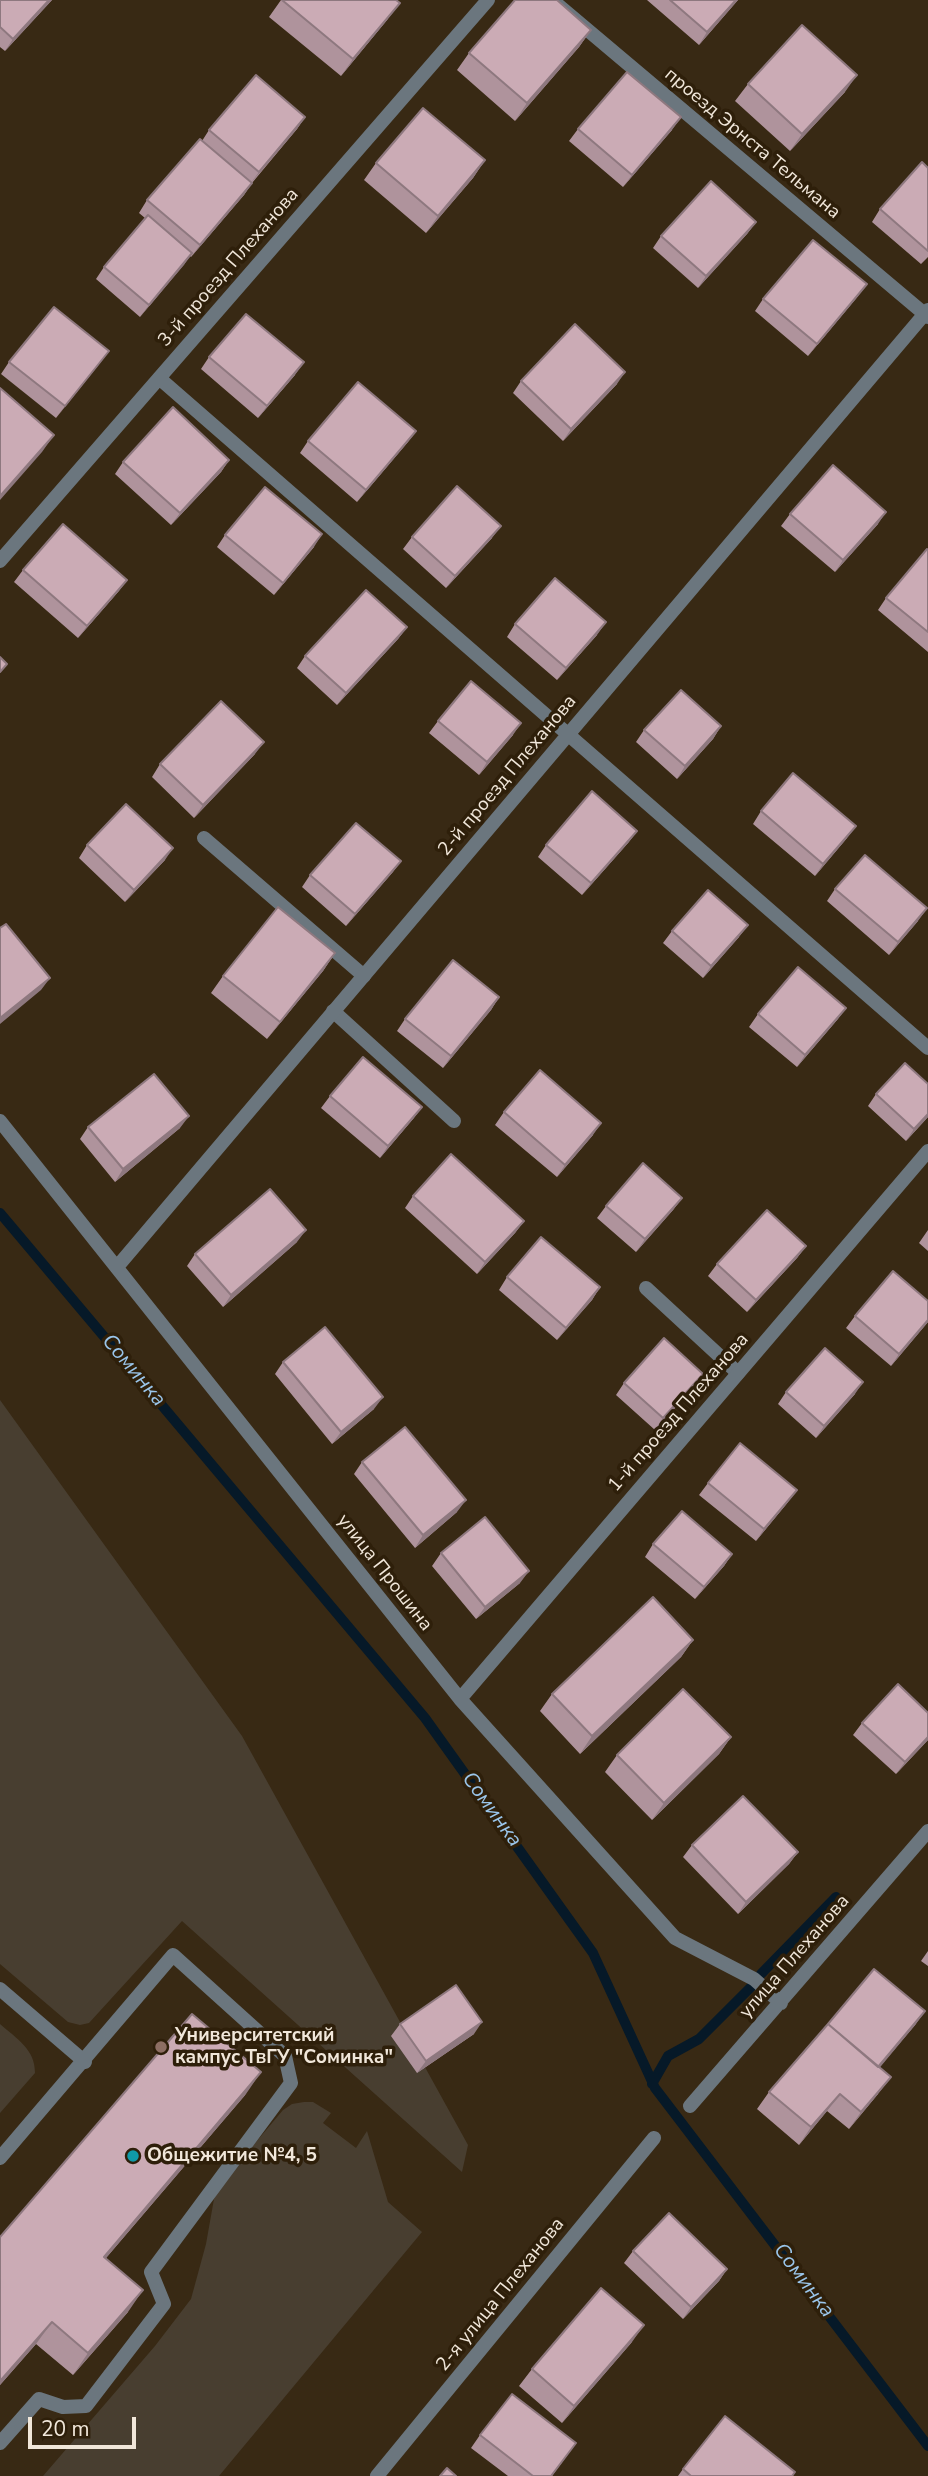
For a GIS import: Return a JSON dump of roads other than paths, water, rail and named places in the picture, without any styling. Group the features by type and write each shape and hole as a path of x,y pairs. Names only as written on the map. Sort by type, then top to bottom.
{"street":[{"name":"3-й проезд Плеханова","path":"0,561 488,0"},
{"name":"проезд Эрнста Тельмана","path":"552,0 927,314"},
{"name":"2-й проезд Плеханова","path":"117,1267 927,314"},
{"path":"159,378 928,1048"},
{"path":"204,838 363,976"},
{"path":"333,1011 454,1121"},
{"name":"улица Прошина","path":"0,1121 460,1699 675,1938 754,1979 781,2003"},
{"name":"1-й проезд Плеханова","path":"460,1699 928,1151"},
{"path":"646,1288 738,1373"},
{"name":"улица Плеханова","path":"690,2106 928,1832"},
{"path":"0,2158 85,2062 173,1955 285,2056 290,2083 151,2272 164,2304 86,2406 63,2407 39,2399 0,2443"},
{"path":"0,1989 85,2062"},
{"name":"2-я улица Плеханова","path":"377,2476 654,2138"}],"waterway":[{"name":"Соминка","path":"0,1213 425,1718 593,1953 655,2088 928,2446"},
{"path":"761,1974 836,1897"},
{"path":"652,2084 668,2056 699,2039 751,1987"}],"place":[{"name":"Университетский кампус ТвГУ \"Соминка\"","path":"161,2047"},
{"name":"Общежитие №4, 5","path":"133,2156"}]}
